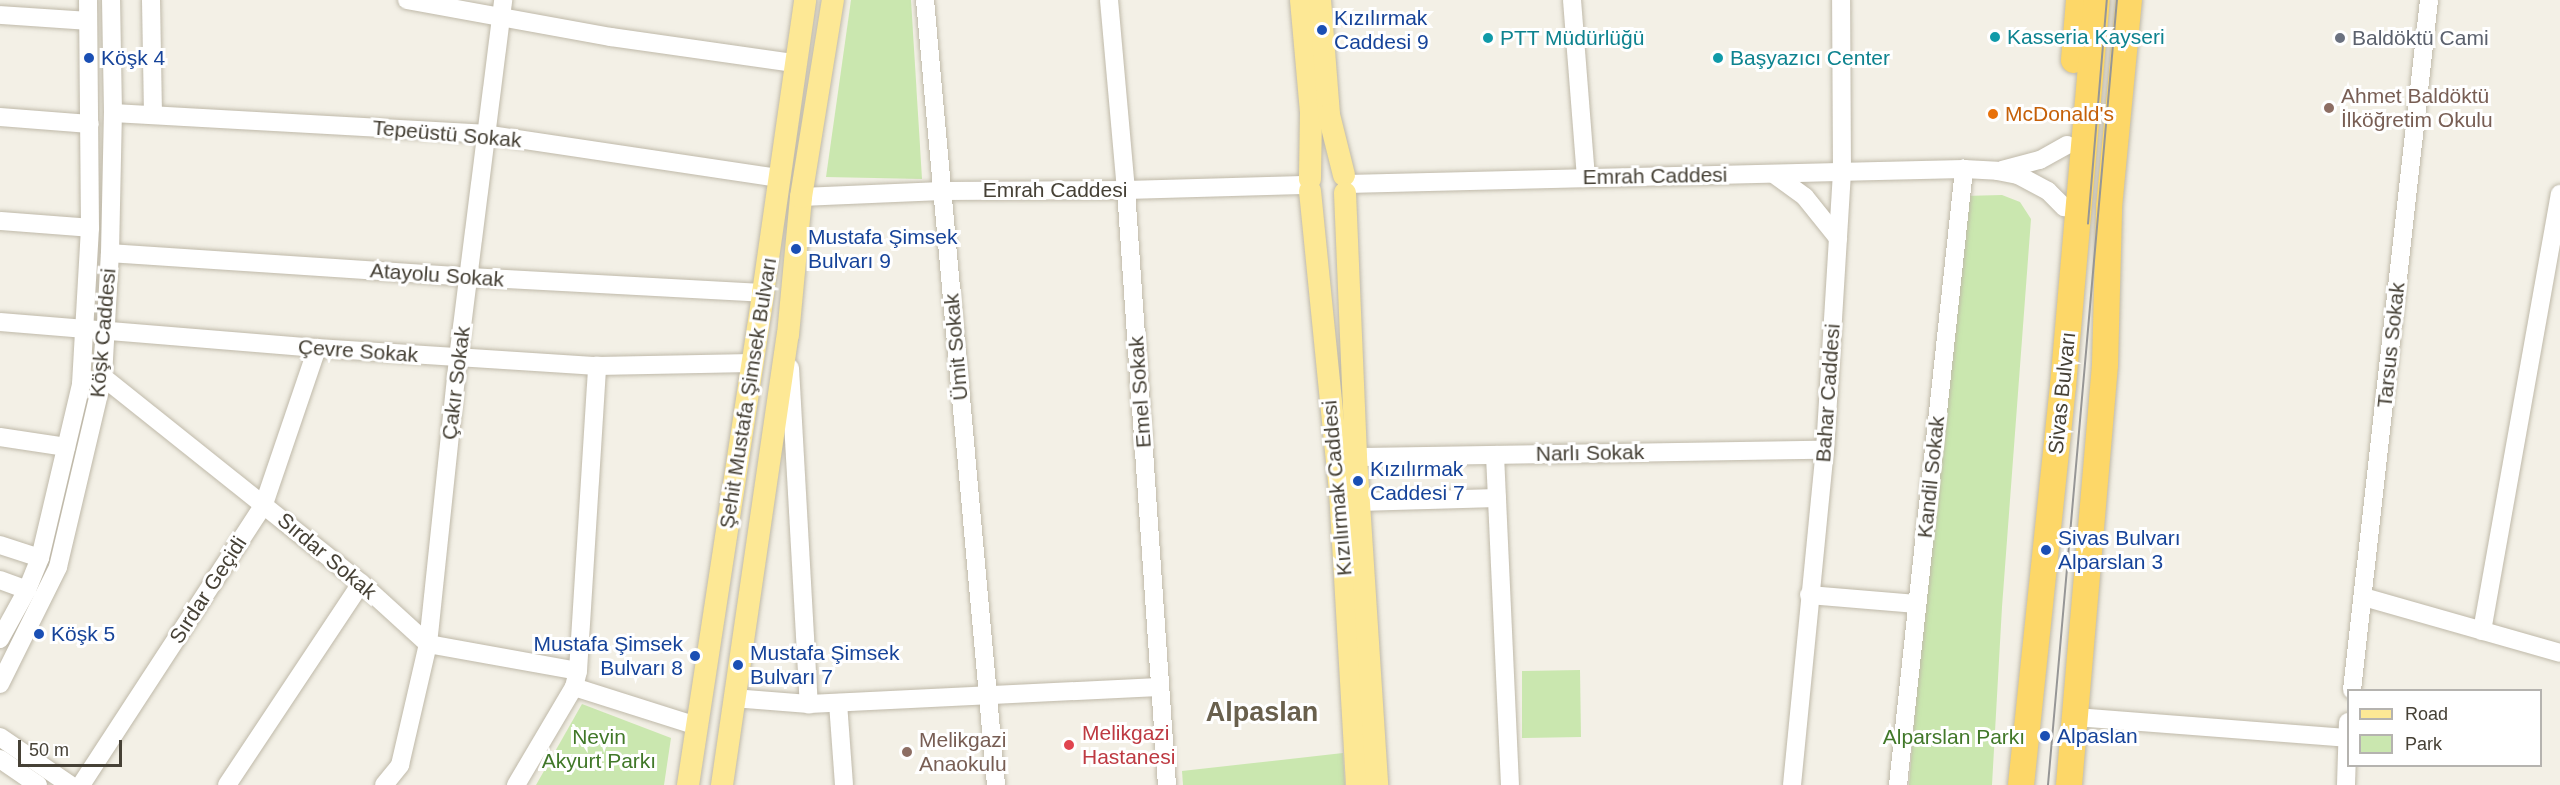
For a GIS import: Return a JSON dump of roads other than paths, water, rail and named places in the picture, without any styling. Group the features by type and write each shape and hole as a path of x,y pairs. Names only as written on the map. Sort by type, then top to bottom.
{"highway":[{"path":"2063,386 2064,207 2079,0"},
{"name":"Sivas Bulvarı","path":"2021,785 2063,386 2097,0"},
{"name":"Sivas Bulvarı","path":"2069,785 2104,366 2109,207 2129,0"},
{"path":"2104,366 2125,208 2144,0"}],"main road":[{"name":"Şehit Mustafa Şimsek Bulvarı","path":"688,785 764,293 794,63 805,0"},
{"name":"Şehit Mustafa Şimsek Bulvarı","path":"722,785 788,335 801,197 833,0"},
{"name":"Kızılırmak Caddesi","path":"1301,0 1311,113 1310,185 1340,490 1357,785"},
{"name":"Kızılırmak Caddesi","path":"1320,0 1329,115 1345,184 1356,457 1377,785"},
{"path":"1326,166 1335,167 1345,184 1336,202 1327,204 1318,201 1310,185 1317,169 1326,166"}],"street":[{"name":"Köşk Caddesi","path":"0,639 27,590 40,558 81,384 90,228 88,0"},
{"name":"Köşk Caddesi","path":"0,684 58,567 103,377 110,253 113,113 111,0"},
{"path":"151,0 153,113"},
{"path":"407,0 501,8 611,37 794,63"},
{"name":"Ümit Sokak","path":"925,0 996,785"},
{"name":"Emel Sokak","path":"1109,0 1126,190 1167,785"},
{"path":"1572,0 1586,177"},
{"name":"Bahar Caddesi","path":"1792,785 1825,450 1842,174 1841,0"},
{"name":"Tarsus Sokak","path":"2352,689 2429,0"},
{"name":"Çakır Sokak","path":"384,785 400,765 428,644 458,358 501,8"},
{"path":"0,15 88,21"},
{"name":"Tepeüstü Sokak","path":"113,113 153,113 484,134 779,178"},
{"path":"0,117 90,124"},
{"path":"1996,171 2040,160 2067,145"},
{"name":"Emrah Caddesi","path":"1345,184 1586,177 1842,174 1964,169 1996,171"},
{"name":"Kandil Sokak","path":"1898,785 1964,169"},
{"path":"1996,171 2029,179 2048,191 2064,207"},
{"path":"1775,174 1805,197 1838,237"},
{"name":"Emrah Caddesi","path":"801,197 942,191 1126,190 1310,185"},
{"path":"2482,631 2560,195"},
{"path":"0,221 90,228"},
{"name":"Atayolu Sokak","path":"110,253 469,277 764,293"},
{"name":"Çevre Sokak","path":"0,322 84,327 107,331 317,348 597,366 752,363"},
{"path":"788,335 810,704"},
{"name":"Sırdar Geçidi","path":"81,785 264,504 317,348"},
{"path":"516,785 576,679 597,366"},
{"name":"Sırdar Sokak","path":"103,377 361,583 428,644"},
{"path":"0,437 66,447"},
{"name":"Narlı Sokak","path":"1356,457 1825,450"},
{"path":"1495,455 1510,785"},
{"path":"1359,502 1497,498"},
{"path":"0,545 40,558"},
{"path":"0,580 27,590"},
{"path":"227,785 361,583"},
{"path":"1809,595 1917,604"},
{"path":"2364,597 2560,653"},
{"path":"428,644 576,679 697,726"},
{"path":"733,698 810,704 1159,687"},
{"path":"838,703 844,785"},
{"path":"2075,717 2347,730"},
{"path":"0,736 70,785"},
{"path":"2346,785 2347,758"},
{"path":"0,759 38,785"}],"tram line":[{"path":"2088,224 2107,0"},
{"path":"2048,785 2117,0"}],"place":[{"name":"Kızılırmak Caddesi 9","path":"1322,30"},
{"name":"Kasseria Kayseri","path":"1995,37"},
{"name":"PTT Müdürlüğü","path":"1488,38"},
{"name":"Baldöktü Cami","path":"2340,38"},
{"name":"Köşk 4","path":"89,58"},
{"name":"Başyazıcı Center","path":"1718,58"},
{"name":"Ahmet Baldöktü İlköğretim Okulu","path":"2329,108"},
{"name":"McDonald's","path":"1993,114"},
{"name":"Mustafa Şimsek Bulvarı 9","path":"796,249"},
{"name":"Kızılırmak Caddesi 7","path":"1358,481"},
{"name":"Sivas Bulvarı Alparslan 3","path":"2046,550"},
{"name":"Köşk 5","path":"39,634"},
{"name":"Mustafa Şimsek Bulvarı 8","path":"695,656"},
{"name":"Mustafa Şimsek Bulvarı 7","path":"738,665"},
{"name":"Alpaslan","path":"2045,736"},
{"name":"Melikgazi Hastanesi","path":"1069,745"},
{"name":"Melikgazi Anaokulu","path":"907,752"}],"district":[{"name":"Alpaslan","path":"1262,713"}],"park label":[{"name":"Alparslan Parkı","path":"1954,737"},
{"name":"Nevin Akyurt Parkı","path":"599,749"}]}
